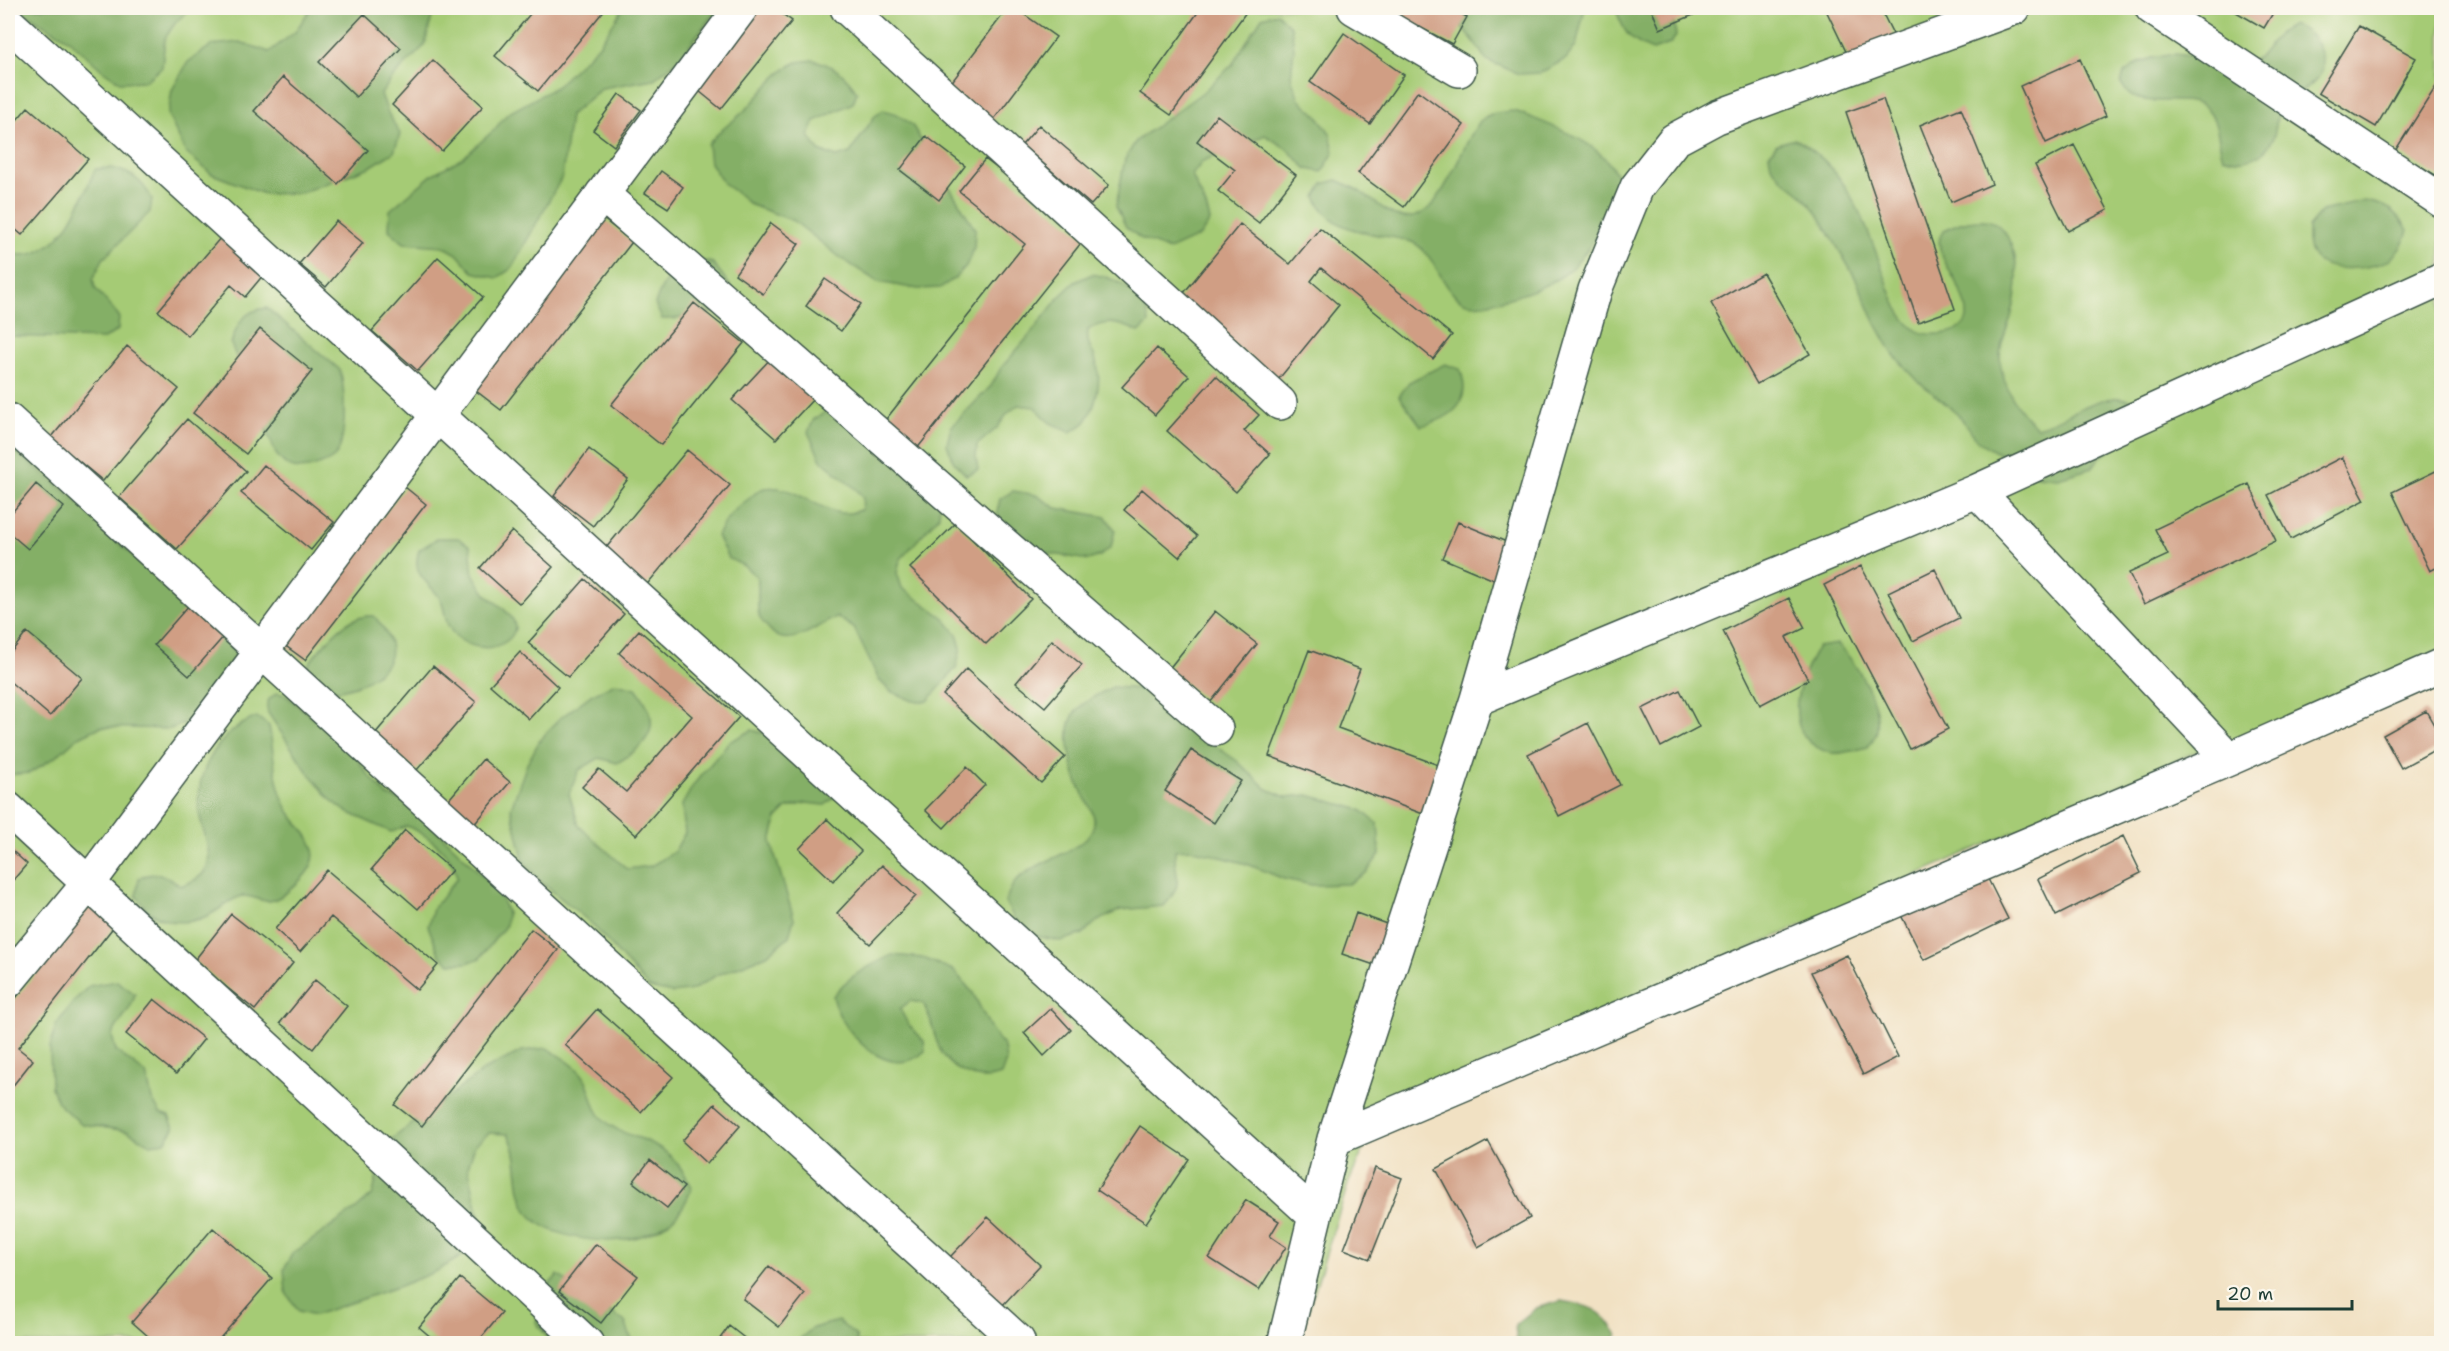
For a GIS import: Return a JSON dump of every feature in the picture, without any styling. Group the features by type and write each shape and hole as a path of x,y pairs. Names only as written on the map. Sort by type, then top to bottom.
{"lane":[{"path":"8,981 88,884 741,8"},
{"path":"847,8 1280,403"},
{"path":"1354,8 1459,70"},
{"path":"1284,1344 1334,1139 1477,699 1595,290 1637,187 1674,140 1717,117 2014,8"},
{"path":"2152,8 2442,201"},
{"path":"8,23 1315,1216"},
{"path":"602,194 1216,729"},
{"path":"1477,699 1977,491 2442,279"},
{"path":"8,420 1018,1341"},
{"path":"1977,491 2229,759"},
{"path":"1334,1139 2229,759 2442,666"},
{"path":"8,809 587,1344"}],"green space":[{"path":"8,8 2441,8 2441,665 2229,759 2214,744 1381,1110 1348,1184 1298,1343 8,1343"},
{"path":"16,8 192,8 176,22 165,38 162,67 145,81 120,82 102,70 68,39"},
{"path":"311,8 434,8 425,45 394,76 381,94 388,113 400,134 394,152 370,167 300,193 264,194 212,174 186,153 168,115 172,90 188,62 212,45 240,42 269,52 295,32"},
{"path":"623,8 718,8 678,60 654,79 602,88 570,115 562,177 511,269 497,278 473,272 457,254 443,246 404,243 389,230 390,210 433,174 463,158 495,129 507,114 556,87 599,45"},
{"path":"1446,8 1585,8 1576,46 1566,59 1540,73 1519,74 1486,60 1473,40"},
{"path":"1615,8 1672,8 1676,36 1670,44 1653,50 1644,46 1628,35"},
{"path":"1277,13 1291,27 1294,48 1291,77 1299,99 1316,114 1330,133 1334,152 1322,172 1307,169 1286,148 1265,135 1203,161 1192,175 1210,221 1200,236 1169,250 1140,238 1126,227 1116,206 1125,159 1136,141 1203,92 1232,65 1262,17"},
{"path":"2292,25 2300,28 2315,40 2322,57 2323,67 2314,82 2282,108 2278,115 2273,138 2258,156 2245,160 2223,157 2215,123 2203,106 2194,102 2139,99 2130,95 2121,84 2124,73 2137,64 2152,58 2174,54 2248,63 2260,56 2280,32"},
{"path":"813,60 826,64 838,72 857,92 853,103 815,121 809,136 819,151 837,157 850,153 874,117 883,110 897,114 912,125 975,229 974,248 966,266 955,278 940,288 918,289 878,282 842,259 794,221 749,204 724,184 710,163 708,145 716,135 787,68 795,63"},
{"path":"1515,111 1588,144 1611,165 1621,184 1616,206 1584,255 1560,277 1541,287 1489,303 1467,303 1458,299 1451,291 1433,262 1418,246 1409,241 1343,226 1323,210 1316,197 1323,184 1337,180 1359,191 1392,214 1414,217 1428,209 1440,195 1477,125 1487,116"},
{"path":"1795,139 1815,152 1845,186 1866,227 1893,298 1908,322 1916,330 1929,334 1953,331 1965,323 1967,317 1963,296 1942,255 1940,237 1942,233 1957,224 1975,220 1993,222 2000,227 2012,247 2017,267 2015,297 2000,355 2004,380 2012,397 2017,406 2037,427 2104,400 2117,398 2138,401 2118,444 2099,458 2092,468 2058,478 2037,476 1979,442 1957,413 1918,381 1893,354 1875,322 1856,279 1818,214 1800,193 1782,179 1771,166 1769,155 1777,144"},
{"path":"112,168 136,178 152,199 150,212 103,259 93,279 95,288 119,316 118,330 104,339 8,336 8,254 31,254 44,249 54,241 72,219 95,169"},
{"path":"2365,201 2391,210 2404,223 2408,230 2397,252 2384,262 2362,268 2337,268 2326,266 2318,261 2309,248 2308,227 2322,211"},
{"path":"696,260 713,263 732,288 715,312 662,319 655,304 662,287 675,272"},
{"path":"1092,274 1112,279 1130,289 1143,304 1149,323 1139,332 1126,326 1107,323 1088,330 1089,343 1099,376 1093,407 1083,424 1070,432 1050,423 1035,407 1018,405 977,445 978,470 966,475 953,461 947,444 951,427 991,386 1001,368 1060,296 1075,282"},
{"path":"267,308 340,370 344,402 342,440 334,457 308,468 294,468 283,462 276,454 231,344 239,324 247,315"},
{"path":"1445,364 1460,369 1464,392 1462,400 1450,414 1421,426 1399,396 1409,382"},
{"path":"854,395 874,405 933,467 940,502 939,516 900,560 897,573 902,588 943,617 957,634 961,648 956,668 928,701 913,701 890,691 879,680 854,628 837,617 794,638 777,636 760,617 757,577 744,566 728,558 717,536 735,510 765,488 790,491 826,509 838,512 850,513 862,509 863,498 857,490 821,460 808,432 814,419"},
{"path":"8,445 81,504 117,542 171,587 237,652 237,677 195,719 170,729 100,727 77,738 57,756 30,773 8,775"},
{"path":"1013,491 1036,495 1056,508 1106,517 1115,530 1111,547 1100,556 1088,560 1036,551 1005,531 997,512 1000,499"},
{"path":"438,538 458,538 470,546 473,573 485,593 508,613 515,625 514,632 502,644 485,648 468,644 460,640 449,627 441,601 421,576 417,565 419,550"},
{"path":"374,616 383,628 391,648 390,657 378,673 355,686 335,691 320,688 304,676 311,661 332,637 353,620"},
{"path":"1838,644 1859,672 1871,695 1875,707 1877,730 1868,747 1844,753 1831,753 1814,746 1804,735 1798,722 1797,707 1804,676 1818,647"},
{"path":"615,683 636,688 649,712 650,731 639,747 617,763 599,758 579,770 569,794 579,826 627,869 651,866 674,852 685,833 682,805 694,784 729,742 752,730 775,736 834,798 825,805 806,803 787,808 777,818 771,842 794,919 789,936 767,955 715,976 693,990 672,993 649,988 592,924 539,880 523,859 511,808 527,764 540,740 559,719 591,695"},
{"path":"1113,687 1143,689 1163,697 1204,738 1237,761 1267,789 1286,797 1308,795 1361,810 1378,824 1380,854 1366,873 1348,884 1312,885 1284,879 1247,864 1191,849 1175,850 1177,885 1164,906 1120,910 1096,922 1083,934 1060,941 1035,936 1014,918 1005,902 1013,885 1024,874 1078,845 1087,838 1092,830 1093,815 1077,782 1073,767 1068,738 1069,727 1076,710 1091,698"},
{"path":"277,693 285,695 350,748 366,772 388,796 408,802 488,881 501,897 507,913 506,925 480,958 467,963 450,963 440,956 428,926 433,909 457,878 455,869 445,853 431,840 407,826 391,832 347,812 331,800 307,771 268,713 268,701"},
{"path":"257,717 269,726 277,779 283,800 313,846 311,867 289,891 270,901 243,896 192,921 175,922 159,917 149,911 136,896 139,878 156,874 171,879 181,886 198,878 204,872 208,863 208,852 199,802 204,771 219,744 230,733"},
{"path":"892,955 923,958 953,970 973,993 991,1029 1004,1047 1006,1061 1001,1075 983,1078 974,1076 949,1062 939,1047 923,1003 910,1001 900,1009 908,1024 924,1041 925,1051 913,1059 901,1062 889,1060 878,1056 857,1039 840,1016 833,996 852,977"},
{"path":"117,981 135,994 112,1036 116,1051 146,1074 152,1099 160,1113 169,1116 174,1128 165,1142 150,1144 127,1131 82,1124 60,1106 51,1088 50,1047 56,1025 89,986"},
{"path":"547,1048 581,1073 587,1082 599,1115 607,1123 620,1131 657,1146 677,1163 692,1187 679,1213 652,1232 628,1239 587,1239 557,1232 534,1219 526,1209 520,1190 515,1152 508,1134 489,1133 475,1145 468,1167 479,1216 467,1253 437,1271 400,1286 315,1315 299,1311 286,1293 284,1269 292,1254 356,1209 373,1194 376,1179 392,1139 484,1070 522,1051"},
{"path":"558,1275 625,1322 633,1343 551,1343 536,1322 546,1288"},
{"path":"1561,1301 1579,1304 1600,1314 1617,1334 1612,1343 1517,1343 1515,1325 1536,1308"},
{"path":"838,1321 856,1336 857,1343 795,1343 813,1328"}],"building":[{"path":"535,8 606,8 538,91 495,56"},
{"path":"758,8 774,8 792,21 721,109 694,87"},
{"path":"1008,8 1015,8 1056,37 992,122 947,88"},
{"path":"1201,8 1249,8 1171,115 1140,93"},
{"path":"1383,8 1450,8 1467,17 1452,44"},
{"path":"1651,8 1710,8 1660,29"},
{"path":"1825,8 1880,8 1896,40 1851,62"},
{"path":"2229,8 2276,8 2264,28"},
{"path":"364,14 401,48 356,97 319,62"},
{"path":"2359,26 2416,58 2376,127 2318,93"},
{"path":"1344,33 1404,75 1370,124 1310,82"},
{"path":"2080,59 2106,116 2046,143 2020,86"},
{"path":"433,60 483,106 442,151 392,105"},
{"path":"283,77 368,150 338,184 254,111"},
{"path":"2442,77 2442,179 2395,151"},
{"path":"1418,91 1464,125 1404,207 1358,173"},
{"path":"619,94 641,110 614,146 593,130"},
{"path":"1883,99 1955,309 1918,322 1846,112"},
{"path":"28,107 88,159 22,235 8,223 8,130"},
{"path":"1961,108 1992,184 1951,202 1920,125"},
{"path":"1217,115 1296,175 1259,223 1218,191 1235,170 1197,141"},
{"path":"1039,125 1109,185 1091,205 1022,145"},
{"path":"926,136 965,166 939,200 900,170"},
{"path":"2074,145 2108,210 2068,231 2035,165"},
{"path":"985,159 1085,238 916,450 883,423 1025,244 959,191"},
{"path":"661,171 683,187 668,208 645,193"},
{"path":"602,218 632,242 501,410 471,387"},
{"path":"336,221 363,243 326,287 299,264"},
{"path":"771,223 799,244 763,294 735,274"},
{"path":"1240,224 1290,264 1320,228 1452,335 1433,359 1321,268 1311,281 1339,305 1278,380 1178,300"},
{"path":"221,237 264,274 245,297 231,285 188,336 158,311"},
{"path":"438,257 483,297 418,371 372,331"},
{"path":"1763,273 1810,354 1757,384 1711,303"},
{"path":"825,279 861,304 841,331 806,306"},
{"path":"694,303 744,343 661,445 611,405"},
{"path":"260,329 312,371 246,454 193,413"},
{"path":"127,346 179,389 103,481 51,438"},
{"path":"1157,348 1189,376 1155,415 1122,387"},
{"path":"773,356 816,396 776,439 732,400"},
{"path":"1216,376 1259,415 1244,431 1270,454 1236,492 1167,431"},
{"path":"187,419 246,471 177,549 119,497"},
{"path":"589,449 628,479 593,526 554,496"},
{"path":"687,450 730,485 644,588 601,554"},
{"path":"2342,457 2365,500 2291,539 2268,495"},
{"path":"264,465 334,522 311,550 241,493"},
{"path":"2442,468 2442,565 2430,571 2392,492"},
{"path":"36,484 64,507 28,549 8,532 8,517"},
{"path":"2249,484 2276,541 2144,604 2129,573 2168,555 2155,529"},
{"path":"405,487 426,504 305,660 283,644"},
{"path":"1142,489 1197,536 1179,557 1124,510"},
{"path":"1458,522 1509,543 1494,580 1442,558"},
{"path":"956,523 1031,599 986,644 910,568"},
{"path":"512,531 553,567 520,604 480,568"},
{"path":"1861,566 1948,729 1910,749 1824,585"},
{"path":"1935,569 1959,618 1913,641 1888,592"},
{"path":"585,579 624,614 568,677 528,643"},
{"path":"1789,598 1805,628 1786,637 1808,680 1760,705 1723,631"},
{"path":"190,604 225,635 189,676 154,645"},
{"path":"1215,611 1257,644 1210,703 1168,670"},
{"path":"639,630 739,717 636,835 582,787 599,769 626,792 692,716 619,653"},
{"path":"27,632 82,678 50,716 8,680 8,656"},
{"path":"1052,640 1082,665 1045,707 1016,683"},
{"path":"1309,650 1360,669 1338,728 1441,766 1423,814 1269,756"},
{"path":"520,652 558,687 529,719 490,685"},
{"path":"433,666 476,702 416,771 374,735"},
{"path":"966,669 1065,757 1041,783 943,695"},
{"path":"1680,690 1699,727 1661,747 1642,709"},
{"path":"2426,711 2442,739 2442,746 2401,768 2383,735"},
{"path":"1588,723 1620,785 1559,816 1528,754"},
{"path":"1191,750 1241,781 1214,823 1165,791"},
{"path":"483,759 510,782 472,827 445,804"},
{"path":"967,767 985,785 944,828 925,810"},
{"path":"827,819 861,851 833,881 799,849"},
{"path":"405,830 452,870 418,909 372,869"},
{"path":"2123,836 2141,873 2056,916 2038,879"},
{"path":"8,847 27,864 8,886"},
{"path":"882,865 916,896 870,944 837,913"},
{"path":"327,870 438,965 417,990 331,917 300,952 275,929"},
{"path":"1985,873 2008,919 1924,960 1901,915"},
{"path":"90,905 115,925 18,1048 33,1060 11,1088 8,1085 8,1008"},
{"path":"1356,913 1406,931 1392,971 1342,954"},
{"path":"231,914 293,963 255,1010 194,961"},
{"path":"531,929 558,950 422,1126 395,1105"},
{"path":"1847,955 1898,1057 1863,1075 1811,972"},
{"path":"315,980 347,1006 313,1049 280,1023"},
{"path":"154,999 204,1039 176,1074 126,1034"},
{"path":"1051,1008 1071,1030 1044,1056 1024,1033"},
{"path":"597,1009 673,1077 641,1112 565,1045"},
{"path":"715,1104 740,1126 707,1164 682,1141"},
{"path":"1140,1126 1189,1159 1146,1223 1097,1190"},
{"path":"1488,1141 1530,1218 1478,1247 1436,1169"},
{"path":"650,1160 684,1187 667,1208 633,1182"},
{"path":"1375,1168 1402,1178 1370,1259 1344,1249"},
{"path":"1246,1200 1279,1221 1270,1236 1286,1247 1259,1290 1209,1258"},
{"path":"988,1217 1040,1265 1002,1306 950,1257"},
{"path":"213,1228 272,1278 215,1344 157,1344 132,1322"},
{"path":"596,1244 638,1276 601,1323 559,1291"},
{"path":"769,1266 805,1294 779,1327 743,1299"},
{"path":"460,1278 502,1313 476,1344 439,1344 419,1327"},
{"path":"729,1326 752,1344 716,1344"}]}
